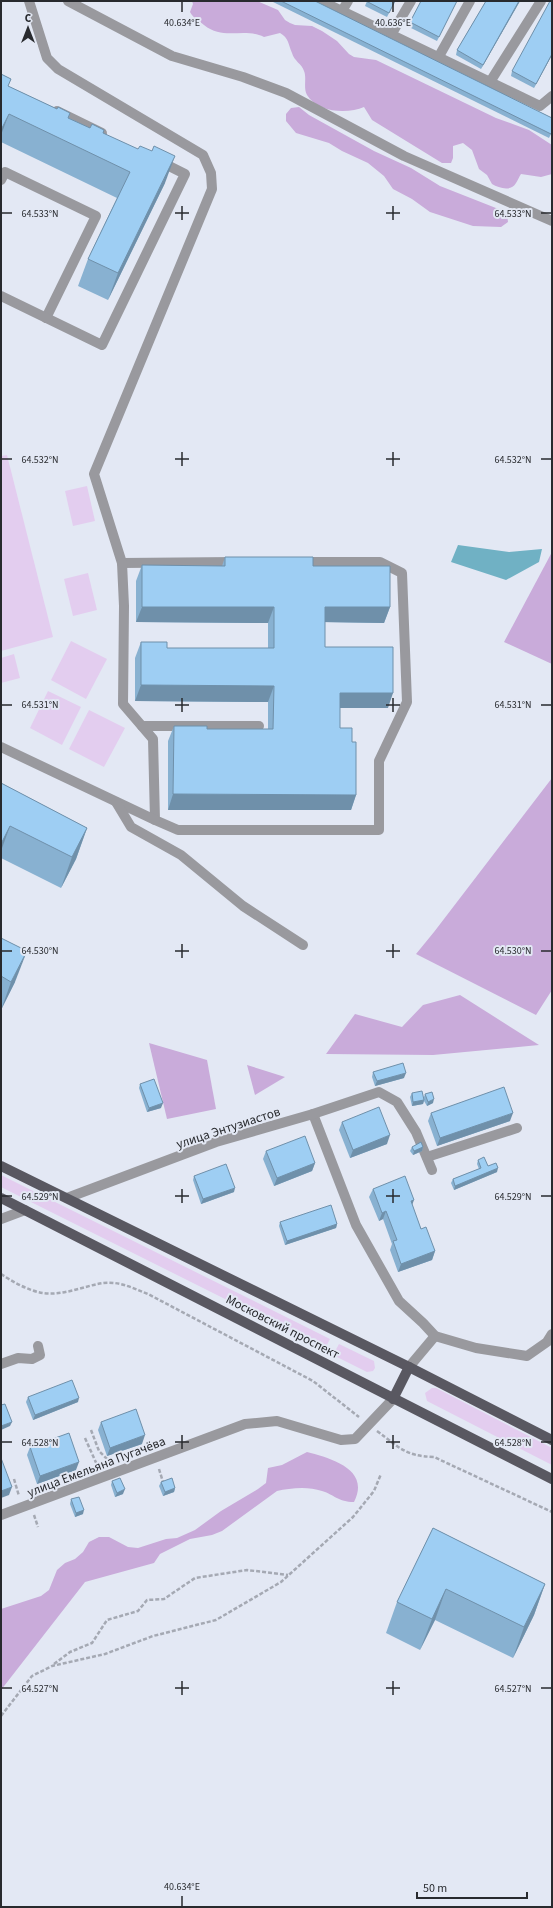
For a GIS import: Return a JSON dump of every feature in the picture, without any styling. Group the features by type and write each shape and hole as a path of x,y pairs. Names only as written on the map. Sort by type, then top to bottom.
{"main road":[{"name":"Московский проспект","path":"1,1166 409,1367 552,1440"},
{"name":"Московский проспект","path":"1,1198 324,1361 393,1399 552,1479"},
{"path":"393,1399 409,1367"}],"street":[{"path":"30,1 47,58 58,69 203,155 212,173 212,189 94,474 122,563 124,606 123,704 153,739 155,820"},
{"path":"68,1 172,56 243,77 286,93 404,156 552,221"},
{"path":"321,1 540,106 552,96"},
{"path":"342,11 348,1"},
{"path":"392,35 411,1"},
{"path":"438,58 470,1"},
{"path":"490,82 540,1"},
{"path":"51,108 114,139"},
{"path":"1,296 102,345 186,174 150,157"},
{"path":"1,180 5,172 96,216 46,318"},
{"path":"122,563 247,562"},
{"path":"1,747 178,830 379,830 379,761 407,702 402,573 380,562 286,562"},
{"path":"142,726 259,726"},
{"path":"116,802 132,827 181,855 243,906 303,945"},
{"name":"улица Энтузиастов","path":"66,1198 216,1142 313,1114 379,1092 397,1102 416,1132 427,1157"},
{"path":"313,1114 356,1225 399,1301 435,1336 476,1348 527,1356 548,1342 552,1334"},
{"path":"432,1170 427,1157 517,1128"},
{"path":"1,1219 25,1210"},
{"path":"409,1367 435,1336"},
{"path":"1,1364 18,1358 32,1359 40,1355 38,1346"},
{"name":"улица Емельяна Пугачёва","path":"1,1515 245,1424 277,1421 341,1440 355,1439 393,1399"}],"path":[{"path":"1,1274 28,1288 43,1293 61,1293 104,1283 123,1284 136,1289 313,1381 403,1450 416,1456 434,1457 552,1512"},
{"path":"91,1430 99,1451 118,1472"},
{"path":"85,1438 102,1478"},
{"path":"52,1666 105,1654 153,1636 216,1620 281,1582 289,1575 353,1517 374,1491 381,1474"},
{"path":"14,1479 22,1508"},
{"path":"1,1716 32,1676 52,1666 70,1652 92,1643 107,1620 138,1611 147,1600 164,1598 195,1578 247,1570 289,1575"}],"shaded area":[{"path":"192,1 257,1 278,10 285,20 290,23 295,25 312,26 322,31 337,41 349,54 354,57 376,60 496,118 529,130 552,145 552,174 541,177 521,174 514,186 511,188 501,188 492,184 487,175 479,169 472,150 463,143 453,146 453,158 451,163 442,163 372,120 364,107 350,111 326,109 312,101 307,95 302,66 293,56 288,42 283,35 280,33 264,37 249,33 226,33 211,30 191,14 190,12 193,4"},
{"path":"299,107 309,115 374,151 411,168 440,186 501,210 507,214 508,222 501,227 473,226 430,212 412,199 393,189 384,176 368,163 329,143 296,133 286,121 286,114 291,108"},
{"path":"7,455 53,637 1,651 1,456"},
{"path":"87,486 95,521 73,526 65,491"},
{"path":"552,552 552,664 504,642"},
{"path":"88,573 97,610 73,616 64,579"},
{"path":"71,641 107,659 86,699 51,680"},
{"path":"14,654 20,678 1,683 1,658"},
{"path":"48,691 81,707 62,745 30,728"},
{"path":"89,710 125,728 104,767 69,749"},
{"path":"552,778 552,990 536,1015 416,954"},
{"path":"460,995 539,1045 433,1055 326,1054 355,1014 402,1027 423,1005"},
{"path":"149,1043 207,1060 216,1109 167,1119"},
{"path":"247,1065 285,1077 255,1095"},
{"path":"1,1175 330,1339 325,1349 1,1187"},
{"path":"339,1344 374,1361 375,1368 373,1371 367,1372 333,1355"},
{"path":"432,1388 436,1388 552,1448 552,1465 427,1401 425,1393"},
{"path":"307,1452 336,1462 346,1467 353,1473 357,1481 358,1491 354,1502 344,1501 317,1489 311,1488 293,1488 277,1491 222,1531 212,1535 190,1539 160,1554 154,1563 85,1582 1,1690 1,1609 41,1596 49,1590 57,1570 65,1563 75,1559 83,1552 89,1542 99,1537 109,1537 128,1547 138,1548 166,1539 177,1538 195,1530 221,1511 266,1483 268,1468 282,1465"}],"water":[{"path":"458,545 509,552 542,549 539,562 506,580 451,562"}],"building":[{"path":"281,1 315,1 552,118 551,134"},
{"path":"366,1 395,1 389,13"},
{"path":"421,1 457,1 439,37 410,22"},
{"path":"486,1 519,1 483,65 457,50"},
{"path":"550,1 552,1 552,54 536,84 512,71"},
{"path":"1,74 11,79 8,86 57,109 58,107 70,113 68,118 90,128 92,124 104,130 103,133 138,149 140,146 152,151 154,146 175,156 118,273 88,259 130,172 9,114 1,130"},
{"path":"225,557 313,557 313,566 390,566 390,607 325,607 325,647 393,647 393,693 340,693 340,728 352,728 352,742 356,742 356,795 173,794 174,726 207,726 207,729 273,729 274,686 141,685 141,642 167,642 167,648 274,648 274,607 142,607 142,565 225,566"},
{"path":"1,783 87,828 72,857 10,826 1,844"},
{"path":"1,938 27,951 11,982 1,976"},
{"path":"403,1063 406,1073 377,1081 373,1072"},
{"path":"154,1079 163,1103 149,1108 140,1084"},
{"path":"504,1087 513,1113 440,1138 431,1113"},
{"path":"422,1091 424,1100 413,1102 412,1093"},
{"path":"432,1092 434,1099 428,1102 425,1094"},
{"path":"379,1107 390,1135 353,1150 342,1122"},
{"path":"305,1136 315,1163 277,1178 266,1151"},
{"path":"421,1142 423,1147 414,1151 412,1147"},
{"path":"484,1157 488,1166 496,1163 498,1168 455,1186 453,1179 481,1168 478,1160"},
{"path":"226,1164 235,1188 203,1199 194,1176"},
{"path":"405,1176 414,1200 411,1201 421,1229 426,1227 435,1251 401,1264 393,1241 397,1240 386,1211 382,1213 373,1189"},
{"path":"331,1205 337,1224 287,1241 280,1222"},
{"path":"72,1380 79,1398 35,1415 28,1397"},
{"path":"5,1404 12,1422 1,1426 1,1405"},
{"path":"136,1409 145,1435 110,1448 101,1422"},
{"path":"69,1433 79,1462 40,1476 30,1447"},
{"path":"1,1458 12,1487 1,1491"},
{"path":"120,1478 125,1489 117,1493 112,1481"},
{"path":"172,1478 175,1488 165,1492 161,1482"},
{"path":"79,1497 84,1510 76,1513 71,1499"},
{"path":"433,1528 545,1584 524,1627 446,1589 432,1619 397,1602"}]}
